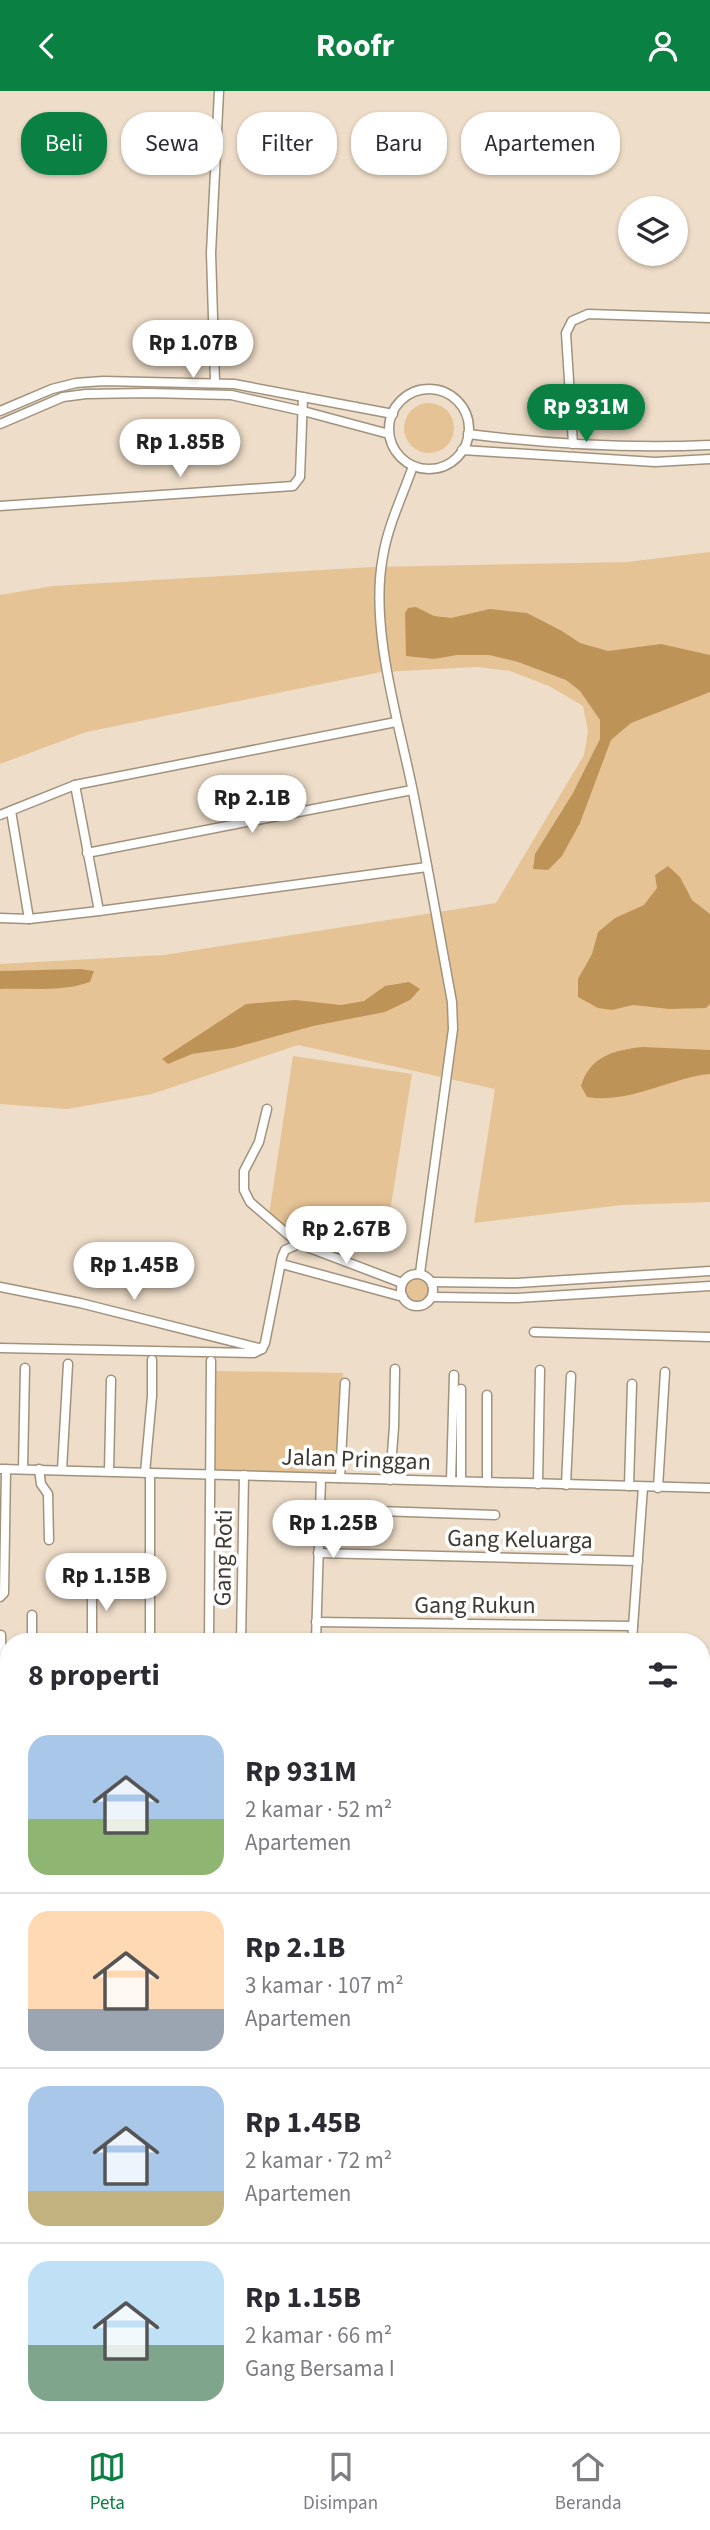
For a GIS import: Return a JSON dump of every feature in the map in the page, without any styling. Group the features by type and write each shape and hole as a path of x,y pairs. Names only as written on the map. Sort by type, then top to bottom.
{"street":[{"path":"215,382 211,253 219,91"},
{"path":"573,444 566,333 572,321 589,314 710,318"},
{"path":"0,411 52,389 76,383 215,382 393,414"},
{"path":"421,390 441,391 462,407 467,419 468,433 462,450 454,460 438,468 414,466 399,455 392,445 389,434 393,414 398,403 408,395 421,390"},
{"path":"0,424 63,397 86,394 232,395 389,434"},
{"path":"0,506 293,486 300,477 303,397"},
{"path":"468,433 573,444 654,448 710,445"},
{"path":"462,450 655,462 710,459"},
{"path":"414,466 382,558 380,616 396,722 412,790 452,1002 453,1029 420,1273"},
{"path":"0,815 75,785 396,722"},
{"path":"75,785 99,911"},
{"path":"87,853 412,790"},
{"path":"11,811 29,919"},
{"path":"0,918 29,919 99,911 427,867"},
{"path":"267,1109 259,1142 244,1171 244,1190 250,1202 299,1244 402,1283"},
{"path":"262,1349 285,1250 299,1244"},
{"path":"282,1263 403,1297 415,1306 425,1304 432,1297 432,1282"},
{"path":"403,1297 402,1283 410,1275 420,1273 432,1282 517,1283 710,1271"},
{"path":"659,1275 660,1289"},
{"path":"432,1297 517,1298 710,1286"},
{"path":"0,1287 262,1349"},
{"path":"534,1332 710,1337"},
{"path":"0,1348 247,1354 262,1349"},
{"path":"150,1633 148,1473 152,1360"},
{"path":"209,1633 211,1361"},
{"path":"62,1470 68,1364"},
{"path":"23,1469 25,1368"},
{"path":"390,1480 395,1369"},
{"path":"538,1484 540,1370"},
{"path":"658,1487 665,1372"},
{"path":"454,1375 456,1481"},
{"path":"566,1485 571,1376"},
{"path":"109,1471 111,1380"},
{"path":"340,1478 345,1383"},
{"path":"629,1486 632,1384"},
{"path":"456,1481 461,1389"},
{"path":"487,1395 487,1482"},
{"path":"0,1597 5,1593 6,1572 3,1469"},
{"name":"Jalan Pringgan","path":"3,1469 710,1488"},
{"path":"39,1469 41,1484 48,1494 49,1541"},
{"name":"Gang Roti","path":"241,1633 244,1475"},
{"path":"316,1633 321,1478"},
{"path":"633,1633 643,1487"},
{"path":"320,1509 495,1515"},
{"name":"Gang Keluarga","path":"318,1553 638,1561"},
{"path":"92,1585 92,1633"},
{"path":"32,1615 32,1633"},
{"name":"Gang Rukun","path":"316,1622 633,1626"}],"shaded area":[{"path":"429,403 447,410 454,428 447,446 429,453 411,446 404,428 411,410"},
{"path":"710,552 710,1202 622,1205 474,1223 495,1089 298,1045 152,1094 67,1109 0,1104 0,964 164,955 496,903 584,755 588,731 583,706 549,686 510,671 478,667 381,672 86,732 0,764 0,595 53,586 372,567 627,562"},
{"path":"416,607 434,616 451,618 490,609 527,613 580,643 608,651 661,644 710,655 710,692 631,723 611,740 580,823 562,856 548,870 533,869 535,854 573,793 600,739 600,720 580,691 566,680 518,662 489,655 457,655 434,659 406,656 405,613 408,608"},
{"path":"668,866 680,877 692,900 710,914 710,1004 706,1008 670,1009 633,1005 612,1010 598,1008 578,997 578,979 592,954 598,932 615,918 644,905 657,888 655,875"},
{"path":"0,971 94,971 90,982 57,988 0,989"},
{"path":"409,982 420,989 410,1000 385,1012 313,1026 233,1048 192,1054 168,1064 162,1059 246,1004 295,1000 341,1005 364,1001 385,986"},
{"path":"643,1047 710,1050 710,1074 619,1097 587,1097 581,1086 590,1068 597,1061 622,1050"},
{"path":"293,1056 412,1074 384,1249 297,1236 269,1215"},
{"path":"418,1278 426,1282 430,1290 426,1298 418,1302 410,1298 406,1290 410,1282"},
{"path":"216,1371 343,1373 341,1474 214,1472"}]}
